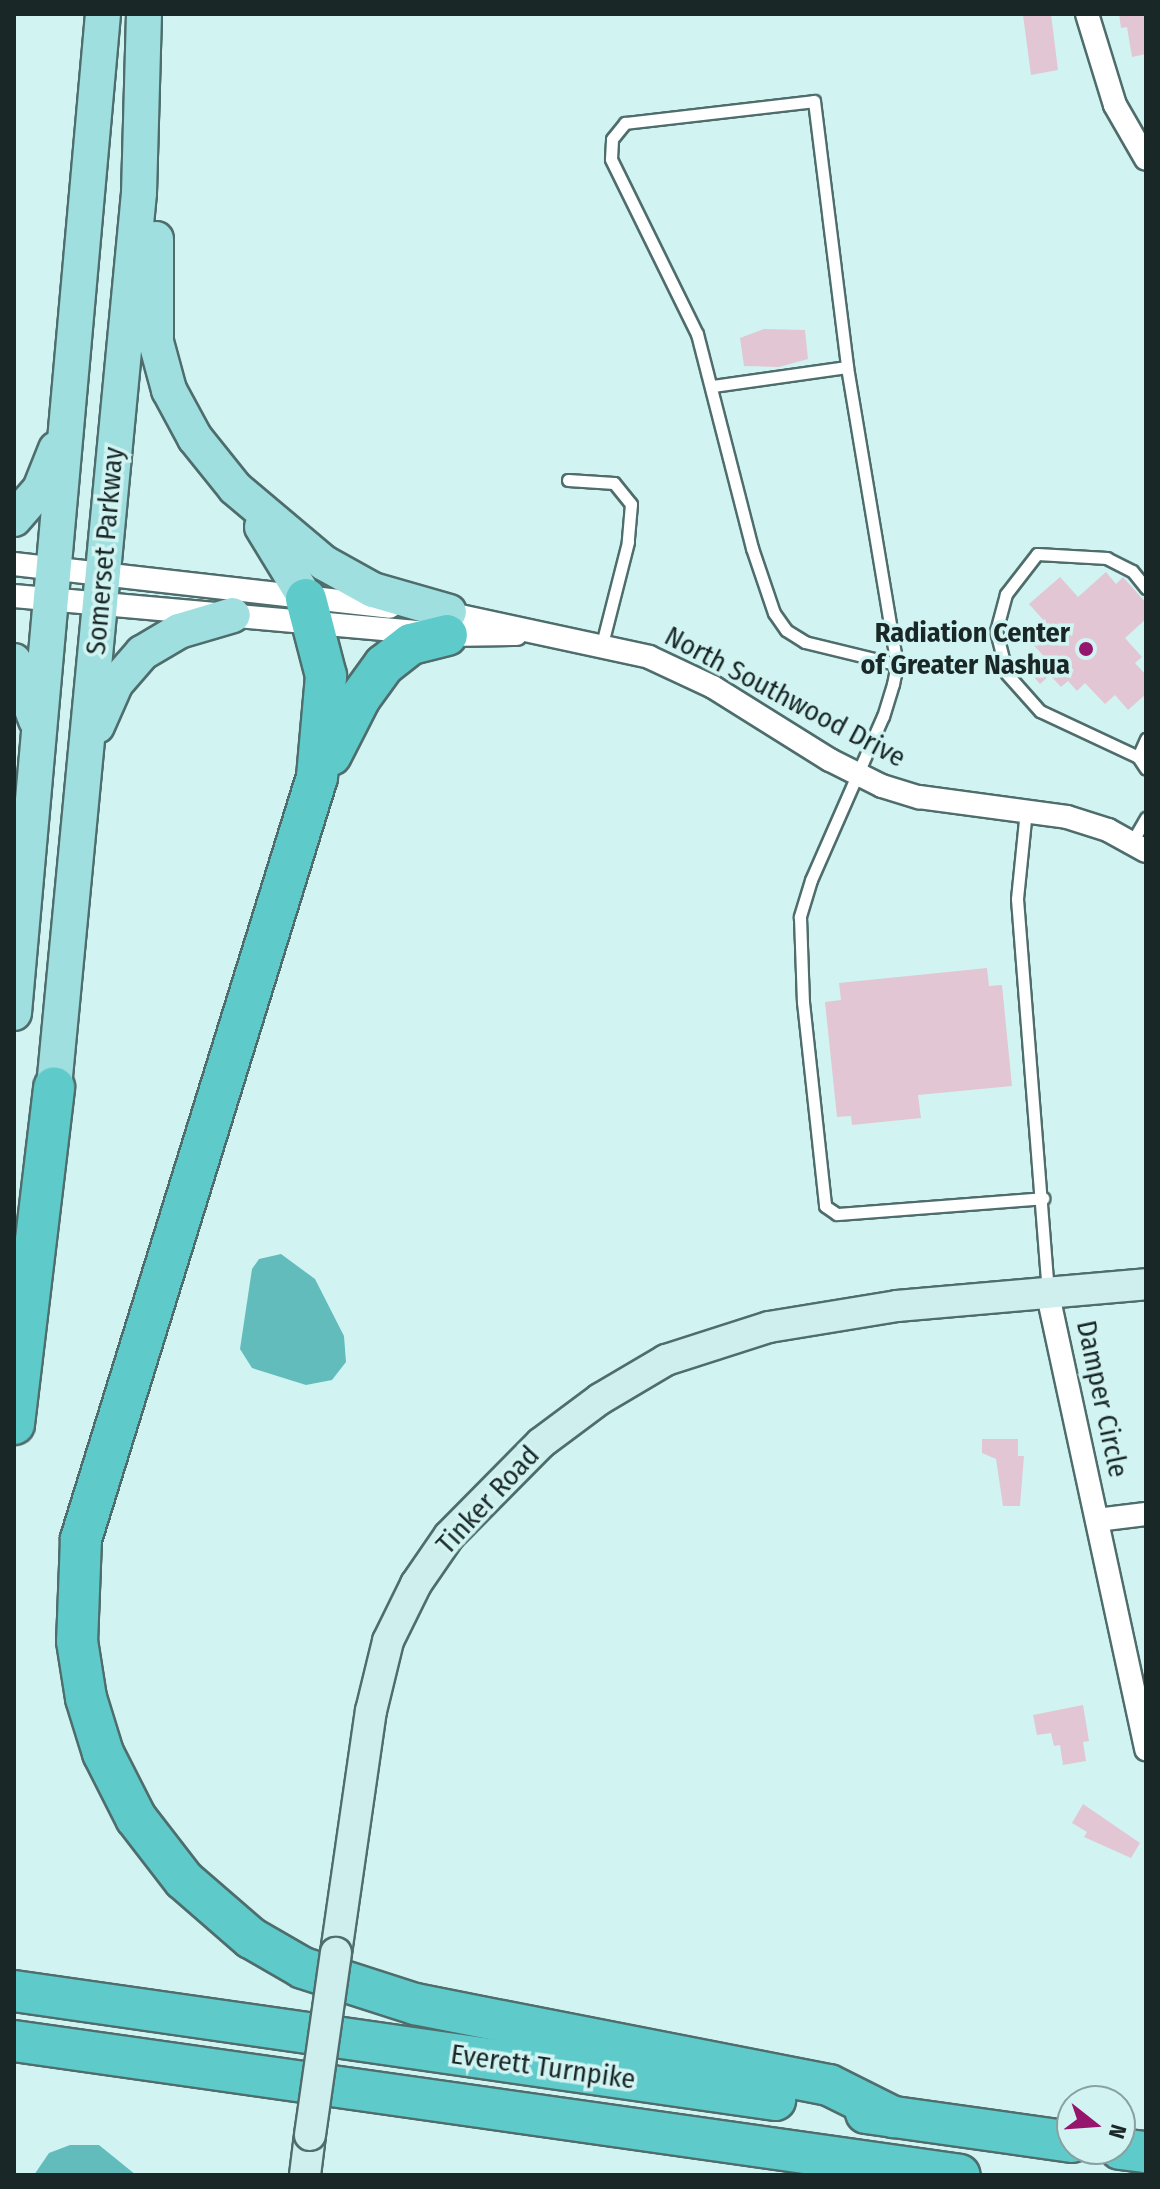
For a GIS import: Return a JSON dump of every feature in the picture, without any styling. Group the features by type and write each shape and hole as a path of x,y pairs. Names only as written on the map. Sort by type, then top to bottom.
{"highway":[{"path":"311,611 326,676 325,726 298,841 83,1525 76,1580 80,1666 98,1741 115,1780 154,1843 206,1902 262,1945 318,1974 415,2004 829,2085 893,2117"},
{"path":"298,841 341,734 372,679 404,647 448,624"},
{"path":"14,1424 54,1087"},
{"name":"Everett Turnpike","path":"14,1991 1056,2140"},
{"name":"Everett Turnpike","path":"14,2041 960,2175"},
{"path":"14,2057 252,2075"}],"main road":[{"name":"Somerset Parkway","path":"14,1013 103,14"},
{"name":"Somerset Parkway","path":"54,1087 139,193 144,28"},
{"path":"144,28 157,142 156,342 169,390 186,424 235,488 311,611"},
{"path":"14,519 45,480 72,387"},
{"path":"235,488 343,575 448,624"},
{"path":"84,776 102,713 128,665 167,636 233,615"},
{"path":"14,661 31,698 39,746"}],"street":[{"path":"1087,14 1110,92 1146,159"},
{"path":"14,564 54,584 101,589"},
{"path":"14,596 54,584"},
{"name":"North Southwood Drive","path":"54,584 534,633 602,644 704,682 857,775 919,797 1026,810 1088,822 1139,846"},
{"name":"North Southwood Drive","path":"101,589 233,615 311,611"},
{"name":"Tinker Road","path":"305,2175 382,1656 403,1606 432,1560 508,1473 608,1394 701,1346 848,1313 1146,1284"},
{"name":"Damper Circle","path":"1048,1295 1146,1750"},
{"path":"1097,1520 1146,1514"}],"lane":[{"path":"895,664 813,645 791,635 778,620 752,548 713,386 697,334 611,159 615,133 632,120 814,101 847,367 892,617 895,664 883,716 800,917 803,1002 825,1206 837,1214 1043,1198"},
{"path":"713,386 847,367"},
{"path":"568,480 614,483 631,504 628,542 602,644"},
{"path":"1146,588 1132,571 1107,558 1051,552 1027,561 1006,594 996,631 1000,659 1040,711 1138,757 1146,769"},
{"path":"1138,757 1146,739"},
{"path":"1026,810 1017,899 1043,1198 1048,1295"},
{"path":"1139,846 1146,818"}],"water":[{"path":"281,1254 315,1279 344,1336 346,1362 332,1380 306,1385 252,1368 240,1349 252,1269 259,1259"},
{"path":"70,2145 99,2145 136,2175 34,2175 49,2153"}],"building":[{"path":"1051,14 1058,70 1031,75 1023,15"},
{"path":"1119,14 1146,14 1146,54 1132,57 1127,27 1121,28"},
{"path":"764,329 805,330 808,359 779,367 744,366 740,338"},
{"name":"Radiation Center of Greater Nashua","path":"1106,572 1116,584 1123,577 1146,603 1146,619 1125,638 1142,657 1135,663 1146,675 1146,694 1128,710 1115,695 1105,704 1085,683 1077,691 1068,681 1061,687 1050,675 1040,684 1033,676 1049,662 1029,640 1047,624 1029,604 1060,577 1078,597"},
{"path":"987,968 989,986 1002,985 1012,1086 918,1095 921,1118 852,1125 851,1116 837,1117 825,1002 841,1000 839,983"},
{"path":"982,1439 1018,1439 1018,1456 1024,1456 1020,1506 1003,1506 996,1459 982,1453"},
{"path":"1083,1705 1089,1741 1083,1742 1086,1761 1063,1765 1060,1745 1054,1746 1051,1733 1037,1735 1033,1715"},
{"path":"1083,1804 1140,1843 1131,1858 1084,1837 1087,1832 1072,1823"}],"place":[{"name":"Radiation Center of Greater Nashua","path":"1086,649"}]}
